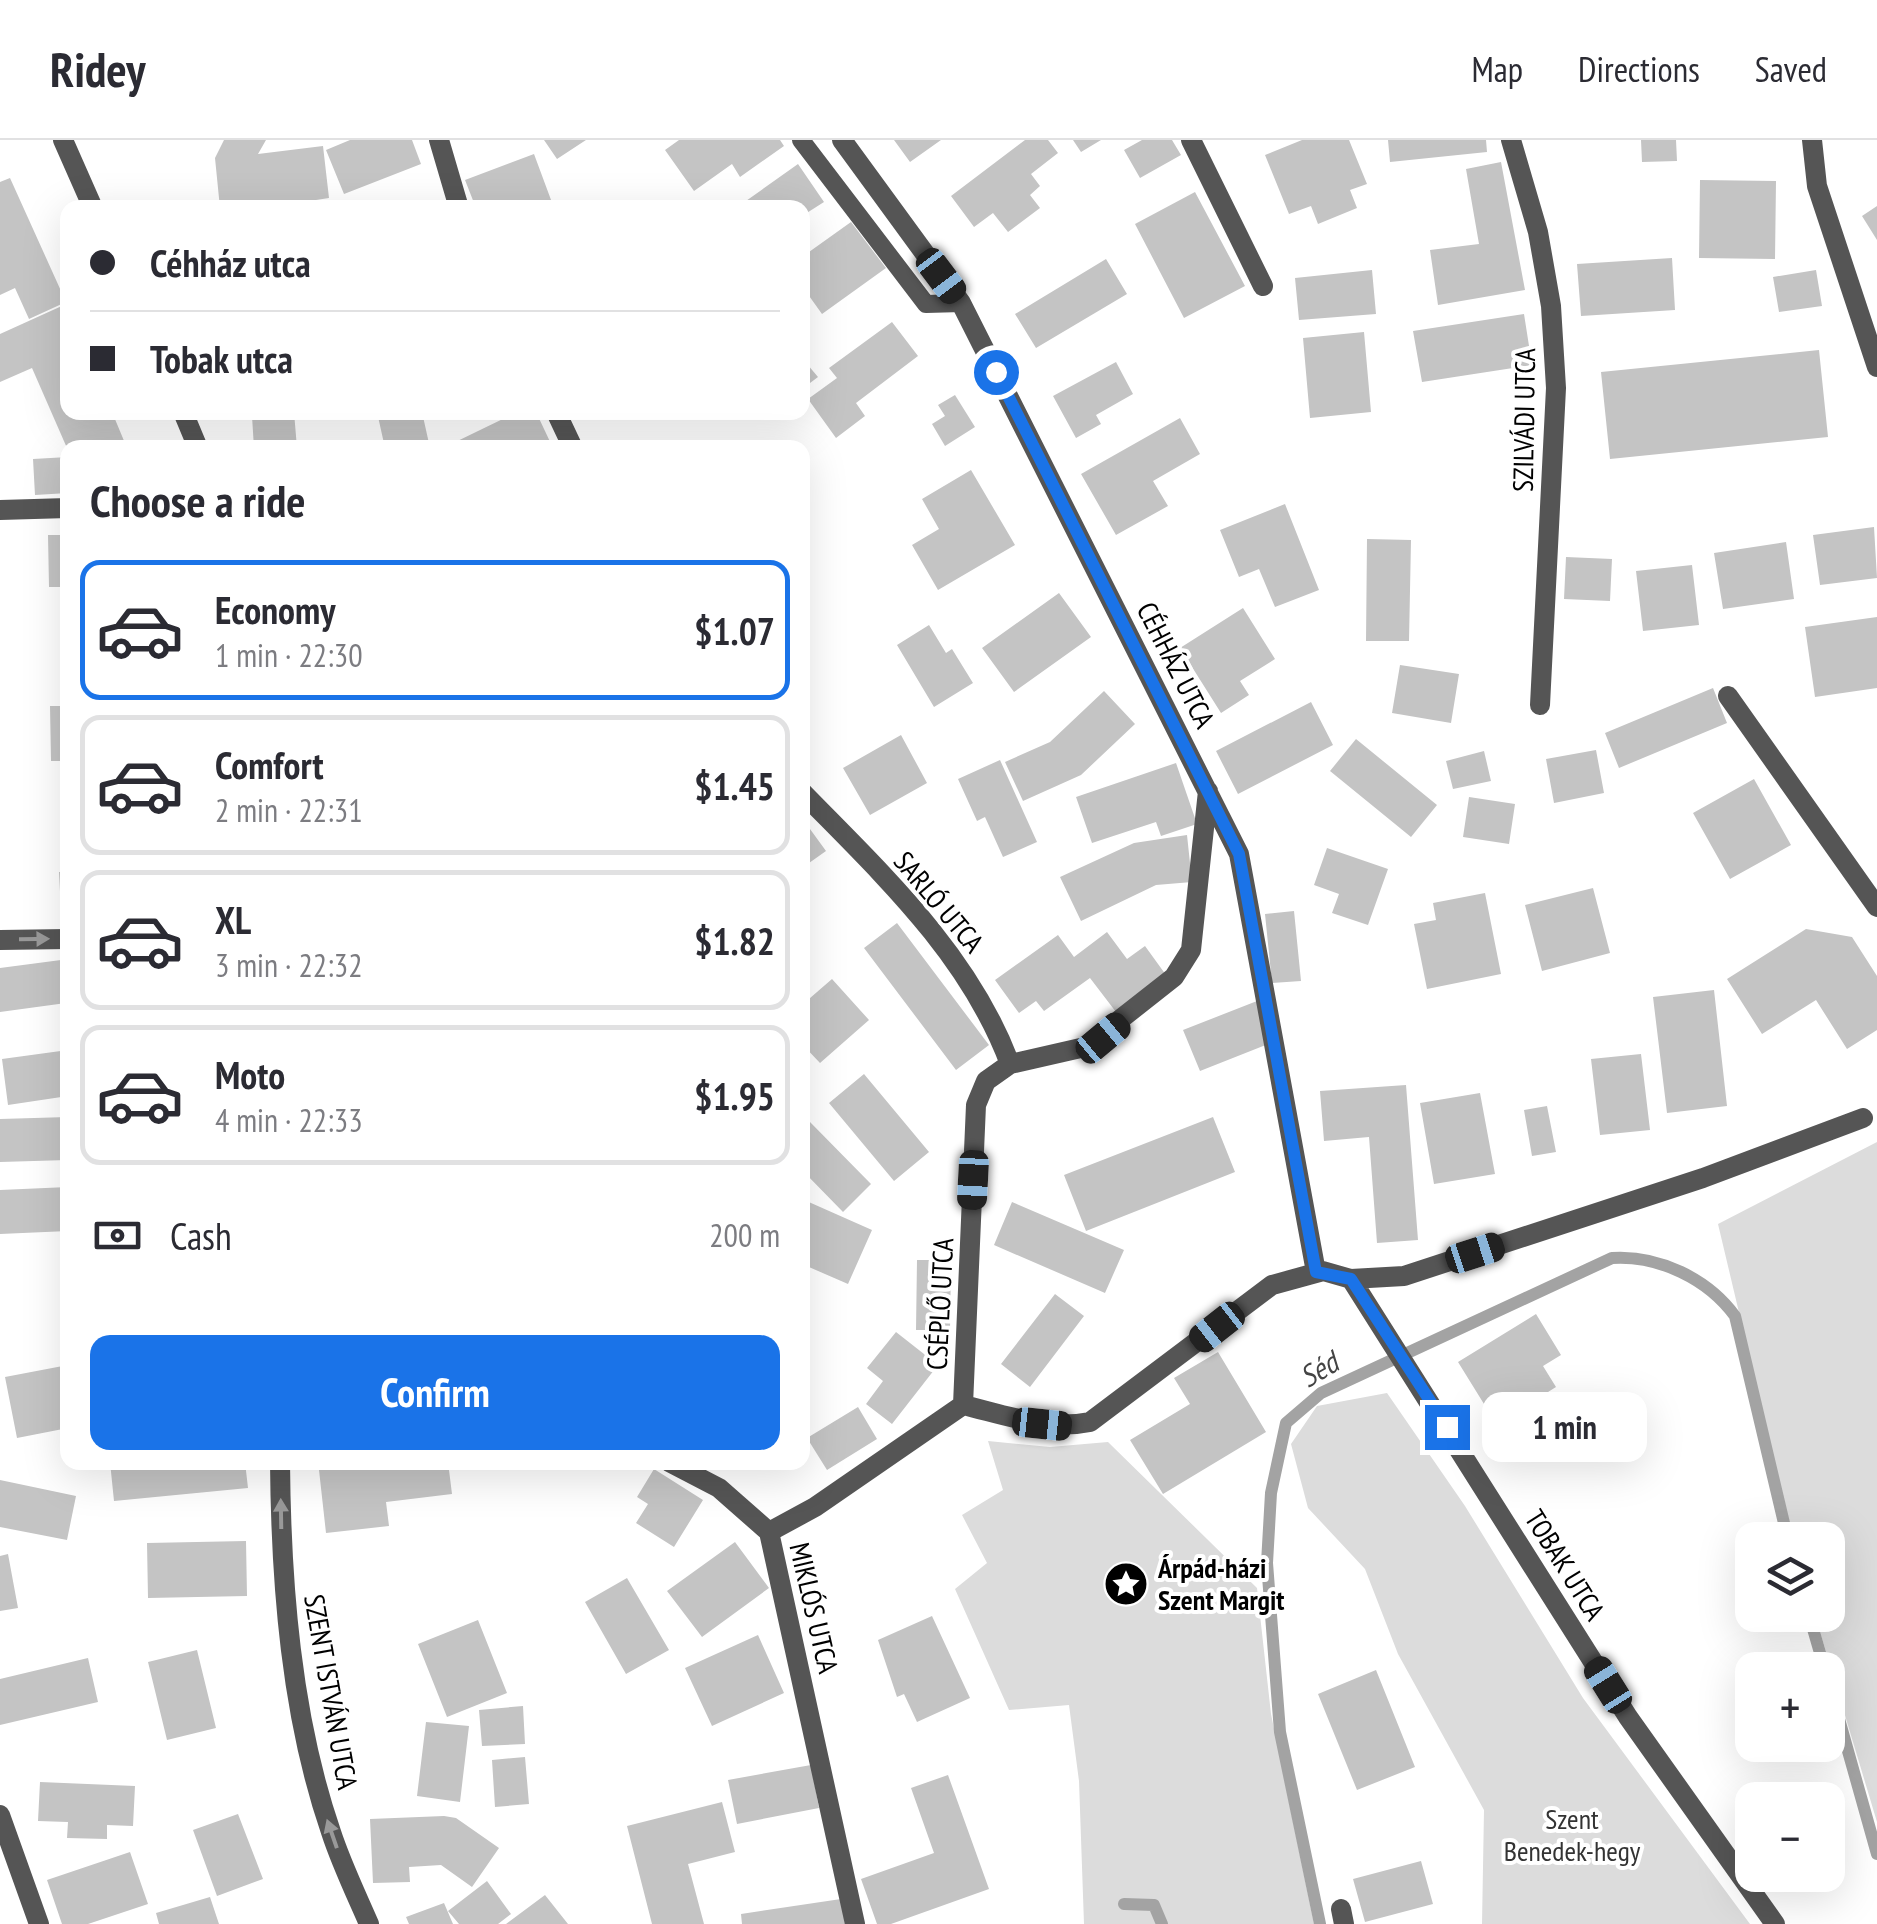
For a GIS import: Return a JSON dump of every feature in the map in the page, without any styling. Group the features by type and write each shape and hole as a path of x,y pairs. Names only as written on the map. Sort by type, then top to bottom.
{"street":[{"path":"63,140 90,200"},
{"path":"439,140 456,200"},
{"name":"CÉHHÁZ UTCA","path":"842,140 961,303 1239,854 1316,1272"},
{"path":"1191,140 1263,286"},
{"name":"SZILVÁDI UTCA","path":"1511,140 1538,232 1550,306 1556,388 1540,705"},
{"path":"1812,140 1817,186 1877,367"},
{"path":"0,510 60,508"},
{"path":"1728,696 1877,907"},
{"path":"1010,1064 1084,1048 1174,977 1191,950 1208,789"},
{"name":"SARLÓ UTCA","path":"810,800 923,918 954,958 1000,1038 1010,1064"},
{"path":"0,940 60,939"},
{"name":"CSÉPLŐ UTCA","path":"962,1405 976,1105 986,1081 1010,1064"},
{"path":"962,1405 1042,1424 1066,1427 1090,1422 1272,1285 1316,1272 1351,1279 1404,1276 1703,1178 1863,1118"},
{"name":"TOBAK UTCA","path":"1351,1279 1628,1717 1775,1924"},
{"name":"MIKLÓS UTCA","path":"855,1924 768,1532 816,1507 962,1405"},
{"name":"SZENT ISTVÁN UTCA","path":"280,1470 281,1570 304,1722 330,1830 368,1924"},
{"path":"684,1470 719,1488 768,1532"},
{"path":"0,1815 39,1924"}],"lane":[{"path":"801,140 926,304 961,303"}],"green space":[{"path":"1877,1142 1877,1822 1845,1715 1845,1652 1826,1652 1820,1632 1845,1632 1845,1522 1789,1522 1718,1224"},
{"name":"Szent Benedek-hegy","path":"1387,1393 1465,1506 1583,1698 1750,1924 1482,1924 1484,1810 1398,1654 1365,1569 1308,1508 1291,1444 1317,1406"},
{"path":"988,1441 1050,1447 1108,1442 1257,1588 1271,1714 1314,1924 1084,1924 1079,1781 1069,1705 1009,1710 955,1589 987,1563 962,1515 1003,1490"}],"building":[{"path":"224,140 266,140 258,154 323,146 329,198 219,200 215,158"},
{"path":"350,140 412,140 421,164 344,194 326,150"},
{"path":"544,140 586,140 557,159"},
{"path":"679,140 780,140 784,146 740,177 732,164 694,191 665,150"},
{"path":"894,140 941,140 910,162"},
{"path":"1025,140 1048,140 1058,153 1031,174 1040,186 1030,195 1040,208 1008,232 993,213 974,227 951,196"},
{"path":"1073,140 1101,140 1081,152"},
{"path":"1142,140 1172,140 1181,155 1140,178 1124,150"},
{"path":"1302,140 1349,140 1367,184 1350,190 1357,208 1318,224 1311,206 1289,214 1265,155"},
{"path":"1388,140 1486,140 1487,152 1390,162"},
{"path":"1641,140 1676,140 1677,161 1642,162"},
{"path":"534,154 551,200 473,200 465,180"},
{"path":"1501,162 1525,290 1438,305 1430,250 1479,244 1466,169"},
{"path":"798,164 824,202 810,211 810,200 747,200"},
{"path":"10,178 60,289 60,305 29,319 15,288 0,295 0,182"},
{"path":"1700,180 1776,181 1775,259 1699,258"},
{"path":"1195,192 1245,286 1184,318 1135,224"},
{"path":"1877,206 1877,240 1862,216"},
{"path":"851,222 886,268 822,314 810,297 810,251"},
{"path":"1672,258 1675,310 1581,316 1577,264"},
{"path":"1106,259 1127,294 1036,348 1015,314"},
{"path":"1372,270 1376,314 1299,320 1295,278"},
{"path":"1816,270 1822,306 1779,312 1773,277"},
{"path":"60,307 60,420 115,420 124,440 64,440 32,368 0,382 0,334"},
{"path":"1524,314 1532,365 1422,382 1413,331"},
{"path":"892,322 918,356 856,403 865,416 836,438 810,402 810,398 837,378 829,368"},
{"path":"1364,332 1371,412 1310,418 1303,338"},
{"path":"1819,350 1828,437 1610,459 1601,372"},
{"path":"1116,362 1133,394 1096,415 1101,424 1076,438 1053,396"},
{"path":"955,395 975,427 945,446 932,424 945,416 938,405"},
{"path":"1180,418 1200,454 1153,481 1168,506 1116,535 1081,474"},
{"path":"252,420 295,420 296,440 254,440"},
{"path":"379,420 424,420 428,440 383,440"},
{"path":"501,420 540,420 549,440 459,440"},
{"path":"60,457 60,493 35,495 33,459"},
{"path":"971,470 1015,545 938,590 912,545 939,529 922,499"},
{"path":"1285,504 1319,590 1275,607 1259,569 1239,577 1220,530"},
{"path":"1874,527 1877,578 1820,585 1813,535"},
{"path":"48,535 60,535 60,587 49,587"},
{"path":"1367,539 1411,540 1409,641 1366,641"},
{"path":"1786,542 1794,599 1723,609 1714,553"},
{"path":"1566,557 1612,559 1610,601 1564,599"},
{"path":"1692,565 1699,625 1643,631 1636,571"},
{"path":"1059,593 1091,637 1014,692 982,648"},
{"path":"1243,608 1275,659 1240,681 1249,695 1221,713 1180,648"},
{"path":"1877,617 1877,688 1815,697 1805,627"},
{"path":"929,625 946,653 952,649 973,683 934,707 897,645"},
{"path":"1400,665 1459,674 1451,723 1392,713"},
{"path":"1713,688 1727,723 1619,768 1605,733"},
{"path":"1104,691 1135,724 1081,775 1023,801 1005,762 1050,742"},
{"path":"1311,702 1333,745 1238,794 1216,751"},
{"path":"50,706 60,706 60,761 51,761"},
{"path":"901,735 927,783 870,815 843,768"},
{"path":"1356,739 1437,805 1411,837 1330,771"},
{"path":"1596,750 1604,793 1554,803 1546,759"},
{"path":"1484,751 1491,781 1453,789 1446,761"},
{"path":"1000,760 1037,842 1003,857 985,817 977,821 958,779"},
{"path":"1176,763 1197,824 1161,836 1156,822 1092,843 1076,797"},
{"path":"1754,779 1791,845 1730,879 1693,813"},
{"path":"1469,797 1515,804 1509,844 1463,837"},
{"path":"810,829 826,851 810,862"},
{"path":"1187,835 1192,882 1156,885 1081,921 1060,877 1134,843"},
{"path":"1327,848 1388,869 1368,925 1332,913 1339,894 1314,885"},
{"path":"1593,888 1610,953 1542,971 1525,905"},
{"path":"1485,893 1501,974 1427,989 1414,924 1436,920 1433,903"},
{"path":"1294,911 1301,981 1272,983 1265,914"},
{"path":"897,923 989,1045 956,1070 864,948"},
{"path":"1806,929 1852,937 1877,976 1877,1030 1847,1049 1816,1000 1762,1034 1727,979"},
{"path":"1107,932 1127,959 1145,946 1166,975 1116,1012 1090,978 1044,1011 1036,1001 1019,1013 995,980 1058,935 1074,957"},
{"path":"60,960 60,1004 0,1012 0,968"},
{"path":"832,979 869,1020 820,1063 810,1052 810,998"},
{"path":"1714,990 1727,1106 1667,1113 1653,997"},
{"path":"1257,1001 1273,1042 1200,1071 1183,1030"},
{"path":"60,1051 60,1097 8,1105 2,1059"},
{"path":"1641,1054 1650,1130 1600,1135 1591,1059"},
{"path":"864,1074 929,1152 894,1181 829,1103"},
{"path":"1406,1085 1418,1240 1377,1243 1369,1137 1324,1141 1320,1091"},
{"path":"1480,1093 1495,1174 1434,1184 1420,1103"},
{"path":"1547,1106 1556,1152 1532,1156 1524,1110"},
{"path":"60,1117 60,1160 0,1162 0,1119"},
{"path":"1213,1117 1235,1172 1086,1231 1064,1175"},
{"path":"810,1122 871,1184 843,1212 810,1178"},
{"path":"60,1187 60,1231 0,1234 0,1190"},
{"path":"1012,1202 1124,1250 1105,1293 994,1245"},
{"path":"810,1203 872,1230 848,1284 810,1267"},
{"path":"917,1260 951,1260 950,1330 916,1330"},
{"path":"1055,1294 1084,1316 1030,1387 1001,1364"},
{"path":"1536,1314 1561,1355 1543,1366 1556,1387 1513,1414 1500,1394 1484,1404 1458,1362"},
{"path":"896,1332 938,1365 892,1424 866,1404 883,1381 867,1368"},
{"path":"1218,1352 1266,1432 1163,1494 1130,1440 1190,1404 1174,1378"},
{"path":"60,1367 60,1430 17,1438 5,1377"},
{"path":"858,1407 877,1439 827,1470 810,1436"},
{"path":"111,1470 246,1470 248,1488 114,1501"},
{"path":"319,1470 449,1470 452,1494 386,1502 389,1526 326,1533"},
{"path":"656,1470 703,1500 674,1547 636,1523 648,1504 637,1497"},
{"path":"0,1480 76,1496 67,1540 0,1527"},
{"path":"246,1541 247,1596 148,1598 147,1543"},
{"path":"735,1542 769,1588 702,1637 667,1591"},
{"path":"8,1554 18,1608 0,1611 0,1556"},
{"path":"627,1578 669,1650 626,1674 585,1602"},
{"path":"932,1616 970,1698 917,1722 904,1694 897,1697 878,1640"},
{"path":"478,1620 507,1693 447,1717 418,1644"},
{"path":"758,1635 784,1693 712,1726 685,1668"},
{"path":"197,1650 216,1728 167,1740 148,1662"},
{"path":"88,1658 98,1702 0,1725 0,1679"},
{"path":"1376,1670 1415,1767 1357,1790 1318,1694"},
{"path":"523,1706 525,1744 482,1746 479,1710"},
{"path":"426,1722 469,1726 460,1802 417,1796"},
{"path":"525,1757 529,1804 495,1807 492,1760"},
{"path":"811,1765 819,1808 737,1824 728,1780"},
{"path":"948,1775 989,1889 891,1924 877,1924 861,1879 934,1853 911,1788"},
{"path":"40,1782 135,1786 133,1826 107,1825 107,1839 67,1838 68,1822 38,1821"},
{"path":"722,1802 735,1852 688,1864 704,1924 652,1924 627,1826"},
{"path":"238,1814 263,1879 217,1896 193,1830"},
{"path":"456,1818 499,1848 472,1887 441,1865 409,1867 410,1882 373,1883 370,1819"},
{"path":"130,1852 148,1904 88,1924 62,1924 47,1880"},
{"path":"1421,1861 1433,1904 1365,1922 1353,1879"},
{"path":"487,1881 511,1914 498,1924 459,1924 448,1911"},
{"path":"545,1895 568,1924 506,1924"},
{"path":"210,1897 219,1924 159,1924 156,1913"},
{"path":"841,1899 845,1924 742,1924 741,1914"},
{"path":"444,1903 453,1924 409,1924 406,1917"}],"waterway":[{"name":"Séd","path":"1320,1924 1280,1732 1267,1563 1271,1493 1286,1423 1321,1393 1612,1258 1647,1261 1697,1281 1735,1316 1784,1522"},
{"name":"Séd","path":"1814,1632 1820,1652"},
{"name":"Séd","path":"1845,1740 1877,1854"},
{"path":"1124,1904 1154,1905 1162,1924"}],"place":[{"name":"Árpád-házi Szent Margit","path":"1126,1584"}],"route":[{"path":"996,372 1239,854 1307,1206 1316,1272 1351,1279 1447,1427"}]}
